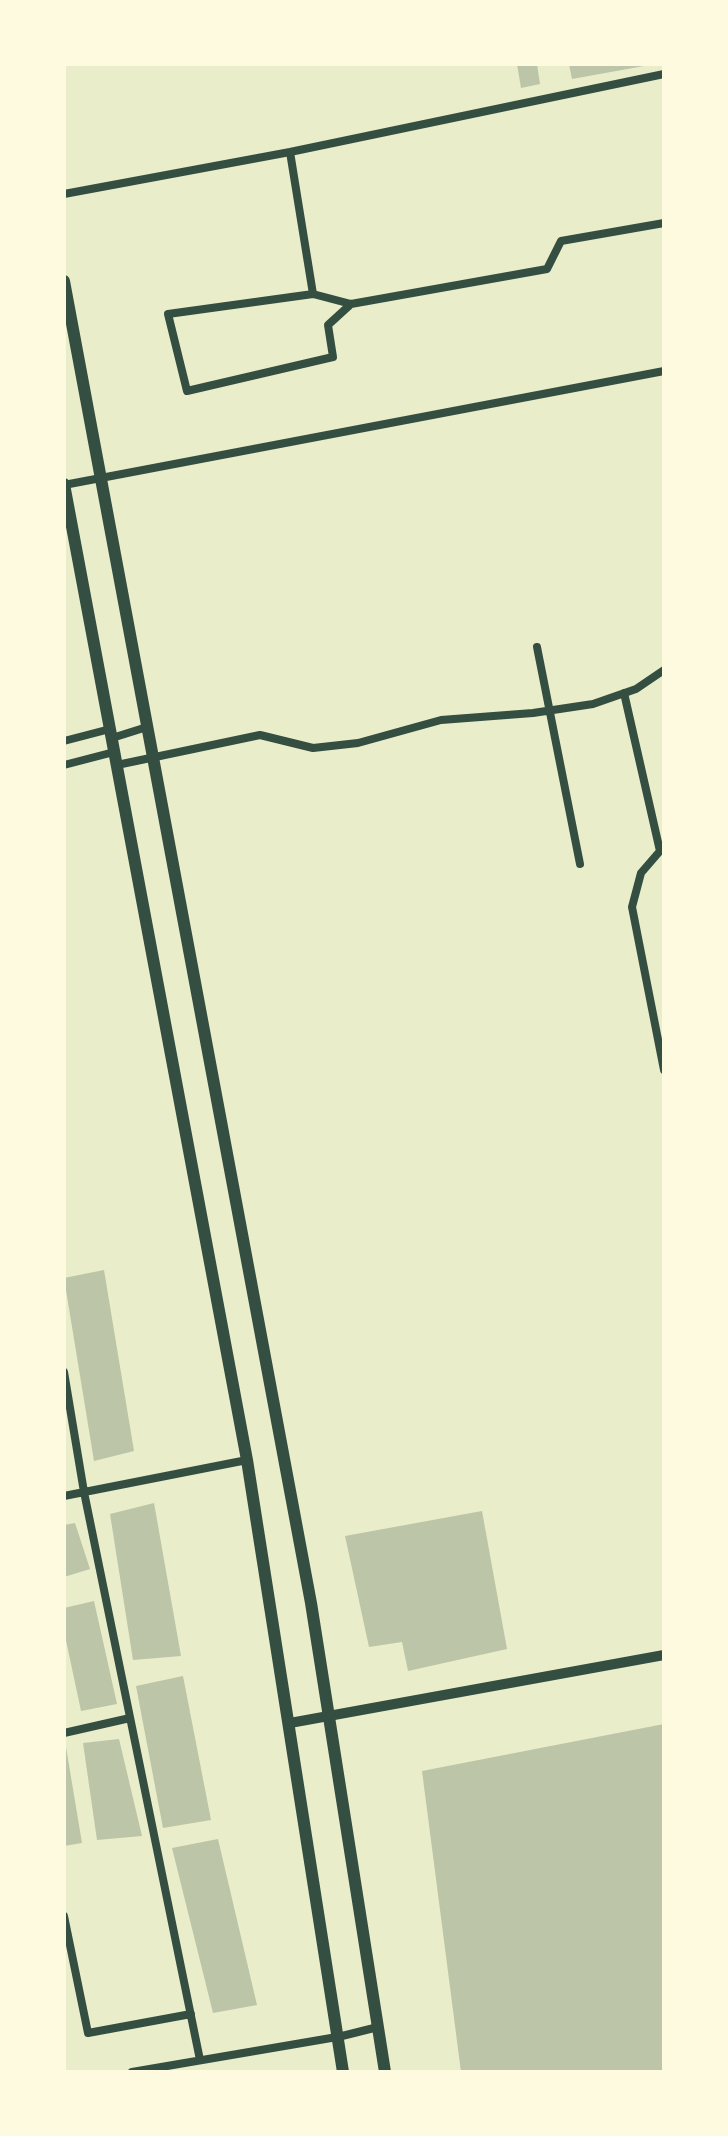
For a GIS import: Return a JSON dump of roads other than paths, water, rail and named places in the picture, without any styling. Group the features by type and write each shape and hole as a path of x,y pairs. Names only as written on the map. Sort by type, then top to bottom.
{"main road":[{"path":"64,281 311,1603 385,2072"},
{"path":"64,484 247,1460 343,2072"}],"street":[{"path":"64,194 290,152 664,74"},
{"path":"290,152 313,294"},
{"path":"351,304 328,325 333,357 187,391 168,314 313,294 351,304 547,269 561,241 664,223"},
{"path":"64,484 664,371"},
{"path":"537,647 580,864"},
{"path":"64,765 153,758 260,735 313,748 358,743 441,720 593,704 636,689 664,670"},
{"path":"624,693 660,851 641,873 632,907 664,1070"},
{"path":"64,741 147,727"},
{"path":"64,1372 84,1492 200,2060"},
{"path":"64,1496 247,1460"},
{"path":"290,1723 664,1655"},
{"path":"64,1733 130,1718"},
{"path":"64,1916 88,2033 191,2014"},
{"path":"132,2072 337,2037 378,2027"}]}
